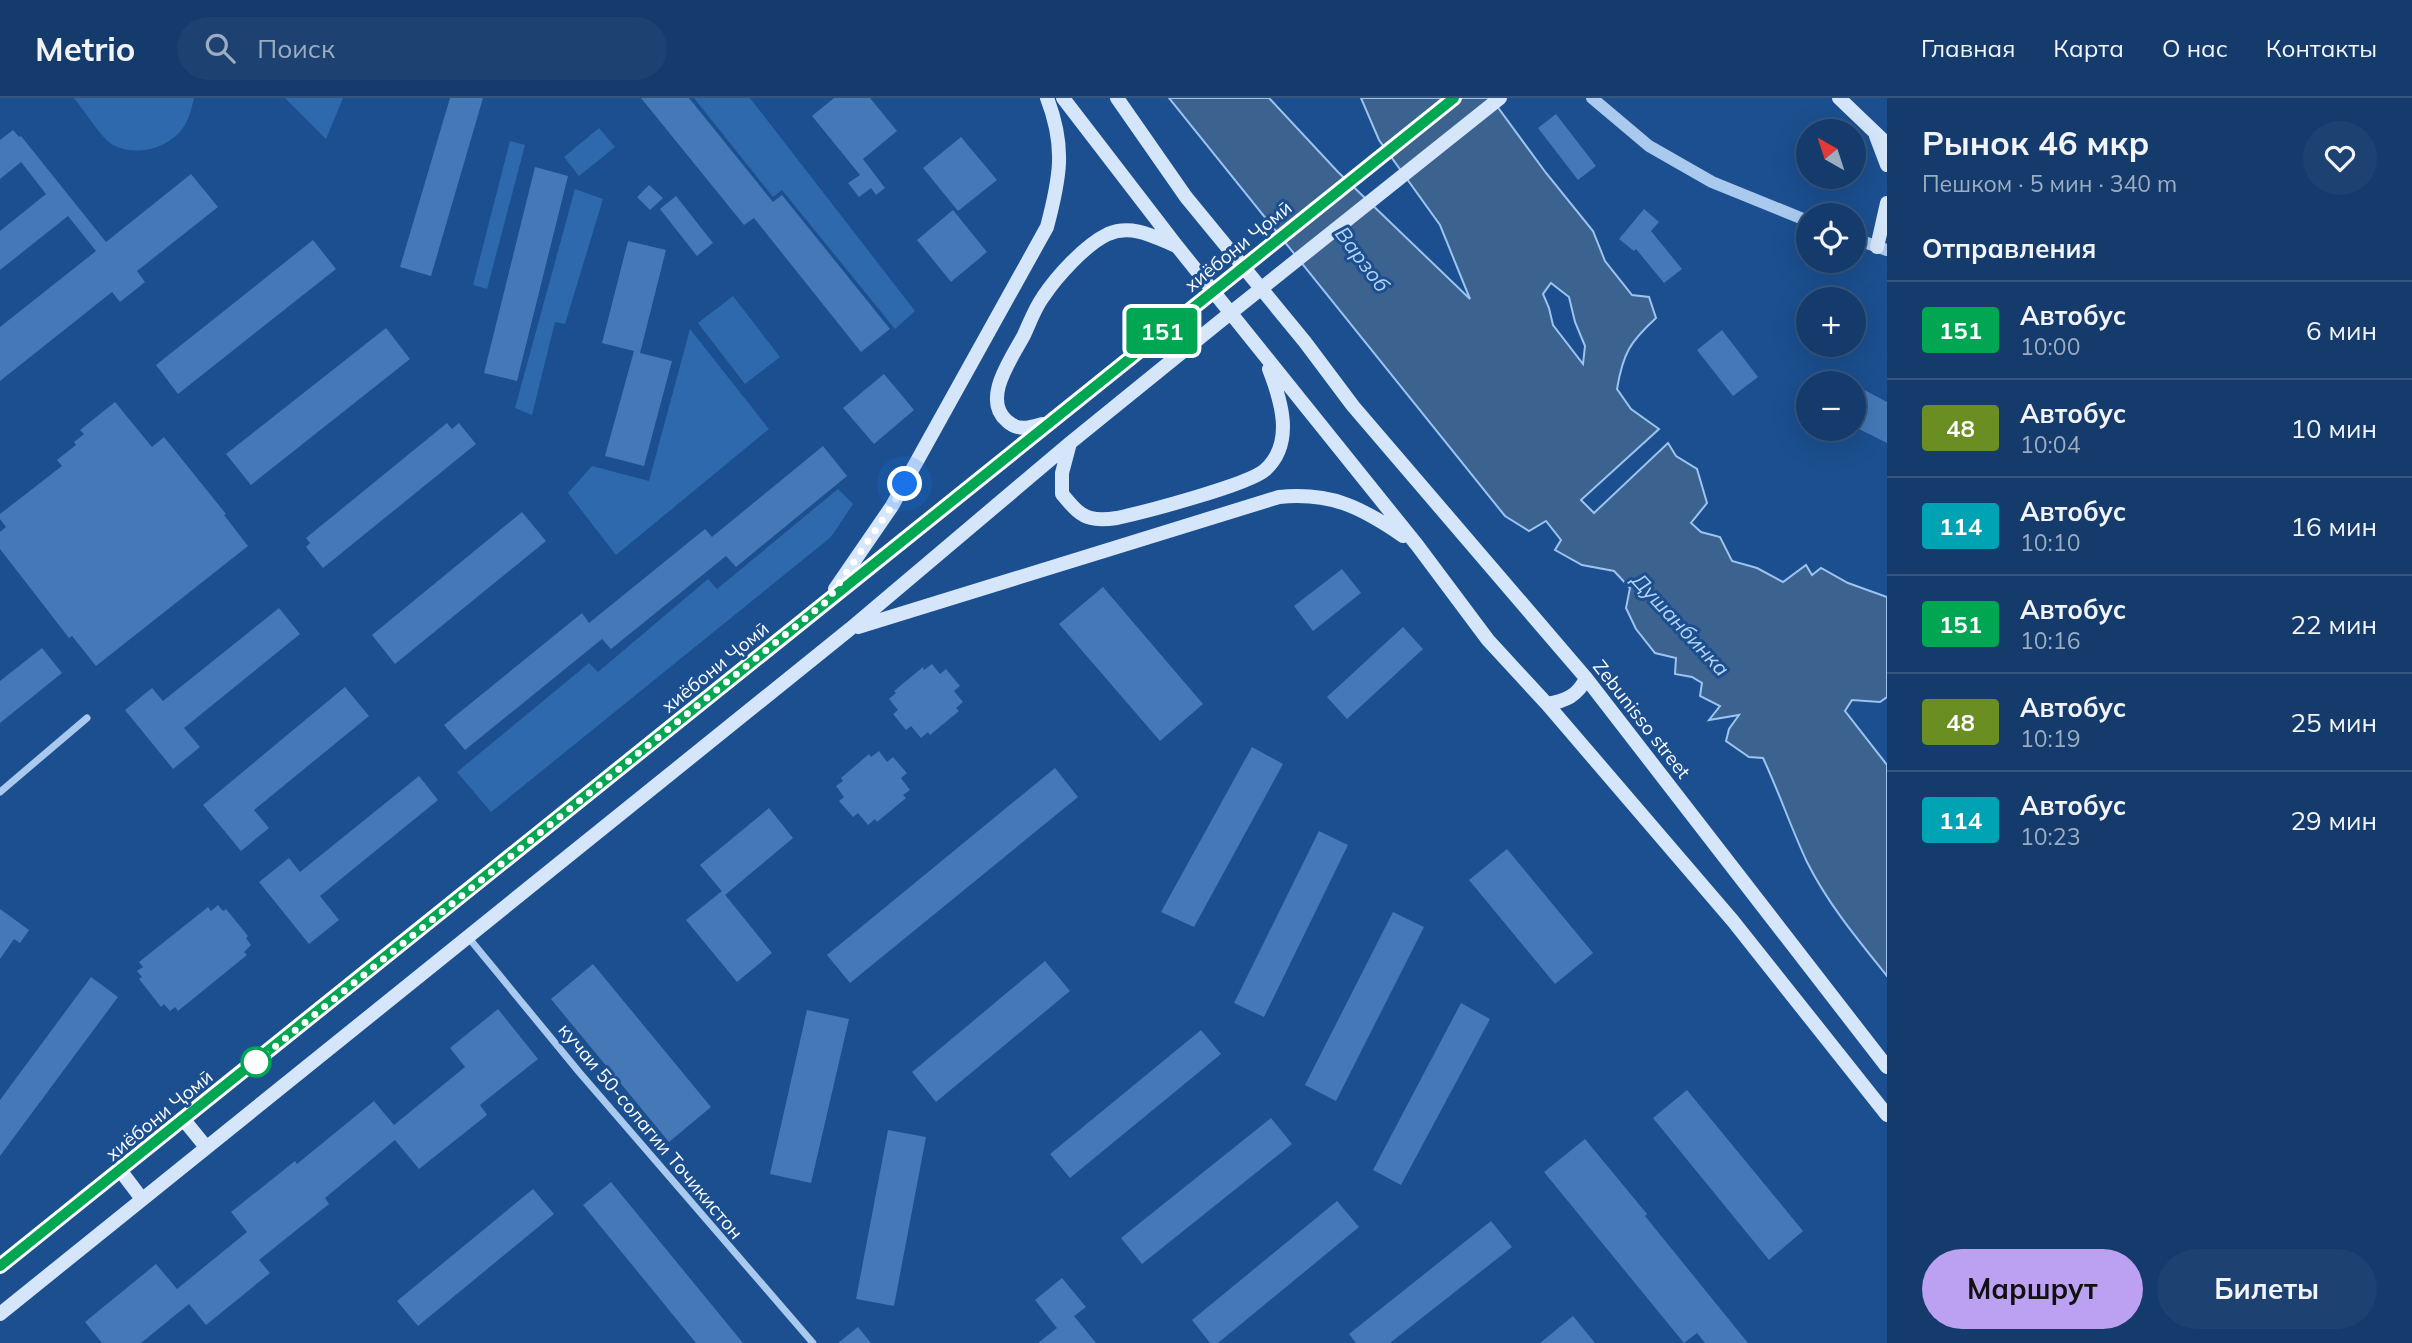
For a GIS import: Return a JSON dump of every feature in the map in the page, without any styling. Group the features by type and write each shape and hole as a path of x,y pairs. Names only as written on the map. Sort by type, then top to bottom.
{"main road":[{"path":"827,601 892,506 1046,227 1058,186 1059,147 1057,125 1047,98"},
{"path":"1063,98 1176,245 1417,545 1488,640 1547,704 1733,921 1887,1115"},
{"name":"Zebunisso street","path":"1117,98 1186,197 1353,405 1586,678 1887,1067"},
{"name":"хиёбони Ҷомӣ","path":"0,1266 1454,98"},
{"path":"0,1314 850,629 1217,323 1500,98"},
{"path":"1839,98 1887,144"},
{"path":"1874,131 1887,165"},
{"path":"1882,248 1887,203"},
{"path":"1050,421 1026,429 1013,427 1001,416 996,402 1000,381 1042,298 1066,268 1108,234 1124,230 1142,231 1176,245"},
{"path":"1070,443 1062,473 1062,494 1077,511 1090,518 1115,519 1238,484 1265,470 1277,453 1283,430 1282,401 1264,355"},
{"path":"850,629 1279,497 1306,495 1339,500 1384,523 1417,545"},
{"path":"1547,704 1561,702 1573,696 1582,688 1586,678"},
{"path":"184,1119 206,1147"},
{"path":"120,1170 142,1199"}],"street":[{"path":"1592,98 1649,146 1712,182 1796,216"},
{"path":"0,792 87,718"},
{"name":"кучаи 50-солагии Точикистон","path":"467,937 579,1072 813,1343"}],"shaded area":[{"path":"74,98 194,98 187,121 179,133 164,144 139,151 121,148 108,141"},
{"path":"285,98 343,98 326,139"},
{"path":"694,98 750,98 915,311 895,329 782,190 773,197"},
{"path":"599,128 615,147 579,176 564,157"},
{"path":"510,141 525,145 487,289 473,285"},
{"path":"575,189 603,199 565,324 555,322 532,415 515,408"},
{"path":"733,296 780,357 745,384 698,323"},
{"path":"690,329 769,429 616,555 568,493 592,466 649,481"},
{"path":"838,489 853,504 831,537 491,812 457,772 589,663 598,672 708,579 717,589"}],"water":[{"path":"1169,98 1269,98 1338,172 1470,299 1440,225 1379,140 1361,98 1491,98 1593,231 1605,261 1632,295 1649,297 1656,318 1629,349 1617,389 1631,409 1659,429 1581,500 1594,513 1668,443 1676,456 1697,469 1707,503 1691,523 1701,532 1720,537 1732,561 1757,568 1783,582 1806,565 1812,575 1821,568 1848,583 1887,597 1887,697 1880,702 1852,700 1845,711 1887,765 1887,976 1844,921 1815,877 1763,758 1749,757 1726,741 1729,729 1739,715 1709,720 1720,706 1700,696 1702,683 1692,677 1675,674 1676,658 1655,653 1636,629 1626,608 1630,588 1614,571 1582,565 1555,550 1561,540 1546,521 1529,531 1505,516","holes":["1551,283 1569,297 1585,346 1583,364 1553,325 1543,294"]}],"building":[{"path":"450,98 483,98 431,276 400,267"},
{"path":"641,98 689,98 773,202 782,195 890,329 861,352 754,218 744,225"},
{"path":"834,98 870,98 897,131 863,159 885,188 876,195 871,188 859,197 848,183 860,175 812,116"},
{"path":"1556,114 1596,166 1578,180 1538,128"},
{"path":"13,130 21,136 106,242 191,174 218,207 137,271 145,282 120,302 112,292 0,381 0,327 96,251 68,216 0,270 0,231 46,194 21,162 0,179 0,140"},
{"path":"961,137 997,180 958,211 923,168"},
{"path":"535,167 568,176 517,381 484,373"},
{"path":"649,185 663,198 650,210 637,197"},
{"path":"676,196 713,243 697,256 660,209"},
{"path":"1644,209 1659,222 1651,231 1682,269 1664,283 1636,249 1634,251 1619,239"},
{"path":"953,210 987,252 951,282 917,240"},
{"path":"313,240 336,269 178,394 156,365"},
{"path":"628,241 666,250 640,353 672,361 644,466 605,456 634,351 602,343"},
{"path":"386,328 410,359 251,485 226,454"},
{"path":"1722,330 1758,377 1733,396 1697,350"},
{"path":"884,374 914,410 874,444 843,408"},
{"path":"1866,391 1887,402 1887,443 1866,432"},
{"path":"115,402 152,447 164,437 226,514 224,515 248,546 96,666 72,636 69,638 0,549 0,532 6,527 0,514 62,466 57,460 76,445 74,442 84,434 80,430"},
{"path":"447,423 452,429 459,423 476,444 323,568 306,547 310,543 306,538"},
{"path":"823,446 847,476 736,567 726,556 611,649 602,639 465,750 444,725 582,613 589,623 705,529 712,537"},
{"path":"522,512 546,541 395,664 372,635"},
{"path":"1342,569 1361,593 1313,631 1294,606"},
{"path":"1103,587 1203,704 1160,741 1059,624"},
{"path":"279,608 300,634 184,728 200,747 173,769 125,710 152,688 163,701"},
{"path":"1403,627 1423,649 1347,719 1327,697"},
{"path":"42,648 62,673 0,723 0,681"},
{"path":"932,664 940,674 946,669 960,686 954,691 963,702 956,708 959,711 930,735 928,732 921,738 911,726 906,730 893,714 898,710 889,699 896,693 894,691 923,667 924,670"},
{"path":"345,687 369,716 254,810 269,828 241,851 203,805"},
{"path":"1252,747 1283,764 1194,927 1161,912"},
{"path":"879,751 887,762 893,757 907,773 901,778 910,790 903,795 906,798 877,822 875,819 868,825 858,813 853,817 839,801 844,797 836,786 843,781 841,778 869,754 871,757"},
{"path":"1055,768 1078,797 850,983 827,955"},
{"path":"419,776 438,800 320,896 339,920 309,944 259,882 289,858 300,872"},
{"path":"769,808 793,838 725,895 700,865"},
{"path":"1319,831 1348,845 1264,1017 1234,1003"},
{"path":"1507,849 1593,953 1555,984 1469,880"},
{"path":"722,891 772,953 737,982 686,920"},
{"path":"218,905 223,911 226,909 248,936 246,938 251,945 244,952 247,955 178,1011 175,1007 170,1011 164,1004 161,1007 139,979 142,977 137,971 143,967 139,962 208,907 211,911"},
{"path":"0,909 29,930 20,943 14,939 0,959"},
{"path":"1393,912 1424,927 1336,1101 1305,1085"},
{"path":"1045,961 1070,991 936,1102 912,1072"},
{"path":"593,964 711,1107 669,1142 551,999"},
{"path":"91,977 118,997 0,1156 0,1100"},
{"path":"1461,1003 1490,1019 1401,1185 1373,1170"},
{"path":"498,1009 538,1059 480,1105 487,1115 419,1169 395,1140 325,1198 329,1204 259,1260 270,1273 206,1325 189,1304 141,1343 102,1343 85,1322 156,1264 177,1289 247,1232 231,1212 295,1161 297,1164 374,1101 394,1125 465,1067 450,1048"},
{"path":"807,1010 849,1019 811,1183 770,1174"},
{"path":"1201,1030 1221,1054 1070,1178 1050,1154"},
{"path":"1687,1090 1803,1231 1769,1260 1653,1118"},
{"path":"1271,1118 1292,1144 1142,1264 1121,1238"},
{"path":"888,1130 926,1137 894,1306 856,1299"},
{"path":"1585,1139 1748,1343 1705,1343 1697,1333 1684,1343 1544,1172"},
{"path":"611,1182 743,1343 696,1343 583,1205"},
{"path":"533,1189 554,1214 418,1326 397,1301"},
{"path":"1337,1201 1359,1227 1218,1343 1210,1343 1192,1320"},
{"path":"1491,1221 1512,1247 1390,1343 1356,1343 1349,1334"},
{"path":"1062,1278 1086,1307 1074,1316 1096,1343 1038,1343 1057,1328 1035,1300"},
{"path":"1573,1316 1595,1343 1540,1343"},
{"path":"858,1327 871,1343 838,1343"}],"bus line":[{"name":"151","path":"0,1266 1454,98"}],"route":[{"path":"256,1062 827,601 905,484"}],"water label":[{"name":"Варзоб","path":"1363,259"},
{"name":"Душанбинка","path":"1681,624"}]}
